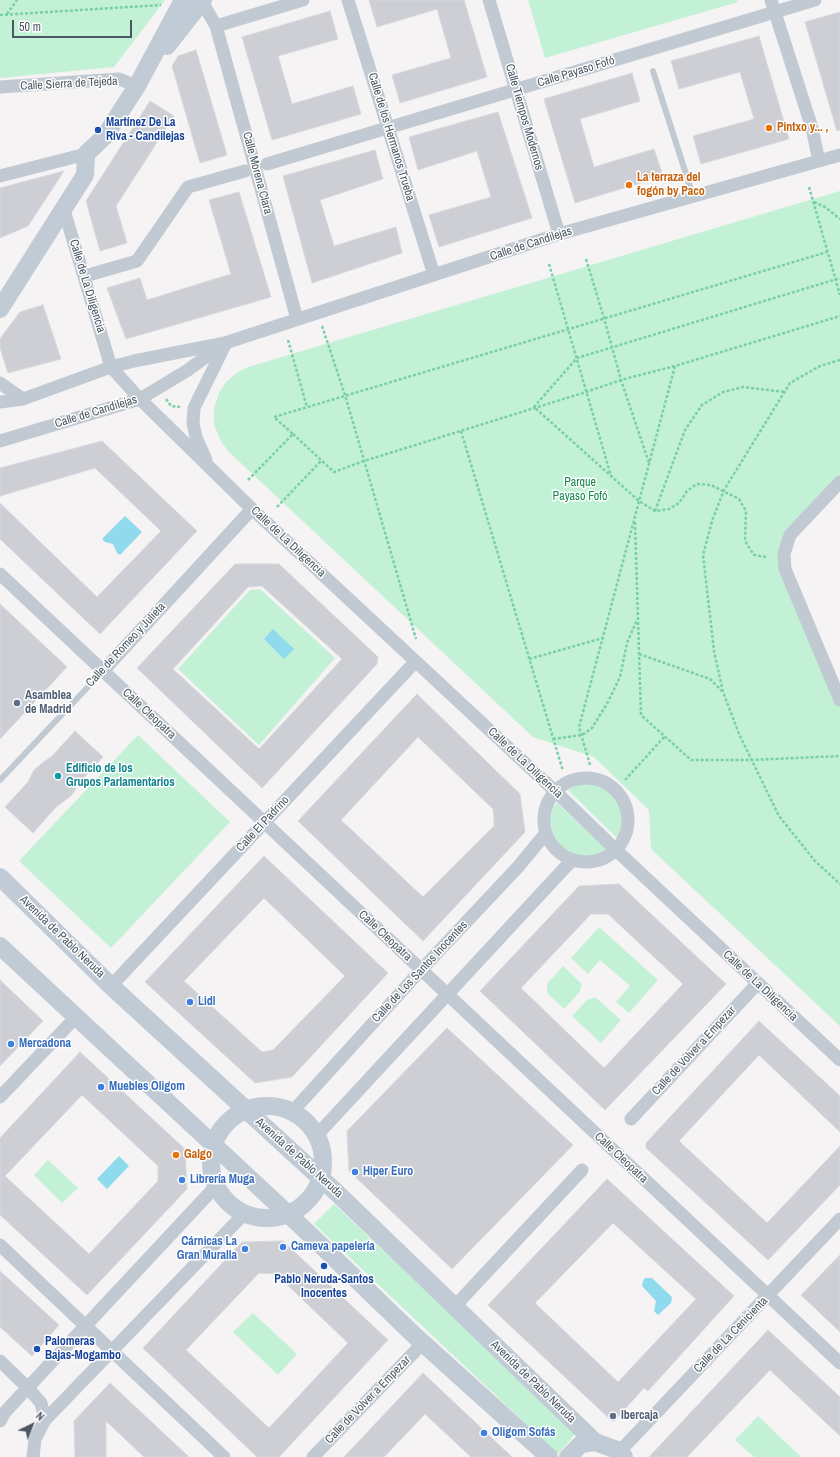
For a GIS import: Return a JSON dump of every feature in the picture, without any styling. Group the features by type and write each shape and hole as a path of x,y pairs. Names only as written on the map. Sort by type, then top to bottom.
{"main road":[{"path":"0,307 64,210 85,175 86,154 105,136 137,86 202,0"},
{"path":"137,86 181,3"},
{"name":"Avenida de Pablo Neruda","path":"0,877 111,986 321,1178 595,1442 622,1454"},
{"path":"0,946 288,1214 423,1343 549,1457"},
{"path":"270,1105 293,1111 306,1121 317,1135 323,1155 321,1178 309,1200 288,1214 264,1218 244,1214 227,1202 216,1186 210,1165 213,1145 225,1123 245,1109 270,1105"},
{"path":"568,1457 581,1444 595,1442"}],"street":[{"name":"Calle Morena Clara","path":"202,0 216,26 297,319"},
{"path":"216,26 303,0"},
{"name":"Calle de los Hermanos Trueba","path":"348,0 434,274"},
{"name":"Calle Tiempos Modernos","path":"489,0 558,234"},
{"name":"Calle Payaso Fofó","path":"267,164 516,89 772,6 816,0"},
{"path":"772,6 812,128 819,161"},
{"name":"Calle Sierra de Tejeda","path":"0,87 119,79 137,86"},
{"path":"0,176 86,154"},
{"name":"Calle de Candilejas","path":"0,402 23,399 111,367 226,343 558,234 840,155"},
{"path":"92,274 137,261 188,187 246,170"},
{"name":"Calle de La Diligencia","path":"64,210 111,367 140,399 252,509 556,792 840,1060"},
{"name":"Calle de Candilejas","path":"0,441 140,399 188,370 226,343"},
{"name":"Calle de La Diligencia","path":"209,467 196,437 193,424 194,408 226,343"},
{"path":"0,383 23,399"},
{"path":"840,482 790,535 784,554 785,569 840,700"},
{"name":"Calle de Romeo y Julieta","path":"103,671 252,509"},
{"name":"Calle Cleopatra","path":"0,574 840,1363"},
{"name":"Calle El Padrino","path":"111,986 415,662"},
{"path":"579,779 592,779 605,783 616,790 624,801 628,814 628,827 624,840 616,850 607,857 596,862 572,860 561,854 552,844 546,833 545,822 549,801 556,792 566,784 579,779"},
{"name":"Calle de Los Santos Inocentes","path":"293,1111 421,970 518,868 546,833"},
{"path":"317,1135 572,860"},
{"name":"Calle de Volver a Empezar","path":"631,1119 758,984"},
{"path":"0,1097 76,1017"},
{"path":"455,1306 582,1170"},
{"path":"0,1421 5,1412 216,1186"},
{"path":"33,1457 35,1439 45,1420 244,1214"},
{"name":"Calle de La Cenicienta","path":"622,1454 840,1218"},
{"path":"0,1246 224,1457"},
{"name":"Calle de Volver a Empezar","path":"314,1457 423,1343"},
{"path":"0,1361 41,1403 45,1420"}],"lane":[{"path":"654,71 693,196"},
{"name":"Calle de Romeo y Julieta","path":"0,780 103,671"}],"path":[{"path":"6,14 17,0"},
{"path":"0,15 181,3"},
{"path":"809,187 840,295"},
{"path":"814,202 825,207 840,219"},
{"path":"828,252 274,417 334,472 364,461 621,380 675,366 840,316"},
{"path":"586,259 613,347 621,380 649,463"},
{"path":"549,264 612,477"},
{"path":"534,407 576,358 840,278"},
{"path":"318,312 345,396 416,639"},
{"path":"288,340 307,407"},
{"path":"840,360 820,366 790,382 724,490 712,521 703,555 714,651 723,692 738,734 779,816 815,860 840,884"},
{"path":"590,765 580,727 675,366"},
{"path":"655,511 684,430 702,405 723,392 743,387 785,392"},
{"path":"165,397 171,406 184,407"},
{"path":"534,407 639,501 655,511 669,510 679,502 687,491 697,484 711,485 724,490 739,499 746,511 745,541 754,555 766,557"},
{"path":"461,430 563,771"},
{"path":"248,480 293,434"},
{"path":"277,507 321,461"},
{"path":"634,518 642,715 691,760 751,760 840,756"},
{"path":"553,739 582,735 592,728 608,702 620,677 627,643 638,618"},
{"path":"529,659 603,638"},
{"path":"639,654 710,679 723,692"},
{"path":"625,780 665,736"}],"green space":[{"path":"0,0 165,0 114,67 0,78"},
{"path":"528,0 737,0 738,2 545,58"},
{"name":"Parque Payaso Fofó","path":"840,191 840,482 790,535 784,554 840,700 840,1026 651,849 649,810 594,757 533,737 228,451 220,440 214,424 214,408 219,393 227,381 238,372 248,367"},
{"path":"260,589 335,658 259,745 178,669 250,590"},
{"path":"138,735 230,822 111,948 19,861"},
{"path":"584,784 603,786 610,791 621,805 624,821 623,828 618,839 568,790 576,785"},
{"path":"557,803 606,849 601,854 586,858 567,852 560,845 554,836 550,820 553,807"},
{"path":"599,927 658,980 629,1013 616,1002 630,986 600,960 588,974 571,958"},
{"path":"563,966 582,984 579,993 564,1009 547,993 547,984"},
{"path":"595,997 621,1020 601,1043 572,1016 587,1000"},
{"path":"48,1160 78,1188 62,1203 34,1175"},
{"path":"334,1204 576,1433 558,1454 314,1224"},
{"path":"253,1313 297,1354 278,1375 233,1332"},
{"path":"758,1416 801,1457 754,1457 735,1440"}],"water":[{"path":"125,516 142,532 120,555 117,553 113,544 105,542 102,539"},
{"path":"273,629 294,649 284,659 264,639"},
{"path":"119,1156 129,1166 107,1189 97,1179"},
{"path":"645,1278 652,1278 672,1297 671,1303 658,1315 654,1311 656,1301 642,1286"}],"building":[{"path":"369,0 464,0 487,77 400,103 392,75 451,58 437,9 377,27"},
{"path":"330,11 338,39 278,56 292,104 353,86 361,114 272,140 242,37"},
{"path":"840,12 840,130 837,131 805,22"},
{"path":"759,36 789,139 701,164 693,136 754,119 740,72 679,89 671,61"},
{"path":"196,50 227,155 200,163 172,66 178,56"},
{"path":"632,73 640,101 580,119 594,167 654,149 663,176 575,203 544,99"},
{"path":"150,101 174,116 116,206 127,243 100,251 86,201"},
{"path":"498,112 532,218 439,247 429,215 491,197 477,151 418,170 409,137"},
{"path":"375,150 383,179 320,200 334,246 396,227 402,253 312,283 283,176"},
{"path":"64,171 28,226 0,238 0,188"},
{"path":"239,192 271,297 126,339 107,288 140,278 147,300 231,274 209,200"},
{"path":"43,305 61,359 8,373 0,348 0,339 20,312"},
{"path":"102,441 197,531 100,634 0,539 0,503 97,597 161,531 95,468 0,496 0,468"},
{"path":"235,564 279,564 378,657 377,664 262,788 137,668","holes":["262,586 342,659 259,749 173,669 248,587"]},
{"name":"Asamblea de Madrid","path":"0,604 67,667 0,739"},
{"path":"417,694 520,794 525,832 423,941 298,821","holes":["418,737 493,809 494,826 423,897 341,820"]},
{"name":"Edificio de los Grupos Parlamentarios","path":"75,731 103,757 80,782 71,796 56,807 33,833 5,807 28,782 34,770 52,756"},
{"path":"264,856 388,973 292,1077 255,1083 145,982","holes":["264,898 345,976 273,1050 262,1052 184,981"]},
{"path":"619,884 726,984 605,1110 480,991 579,886","holes":["591,914 608,914 683,984 604,1068 521,988"]},
{"name":"Mercadona","path":"0,980 43,1021 0,1066"},
{"path":"759,1021 840,1096 840,1132 759,1055 679,1141 767,1223 840,1146 840,1185 768,1260 646,1148 646,1143"},
{"path":"447,1028 573,1145 452,1269 349,1171 347,1133 347,1131"},
{"path":"80,1052 185,1149 187,1189 87,1295 0,1215 0,1138","holes":["82,1095 158,1166 158,1181 89,1254 5,1176"]},
{"path":"607,1179 734,1296 648,1391 644,1388 613,1422 488,1305","holes":["613,1223 696,1299 618,1382 535,1303"]},
{"path":"283,1241 388,1340 279,1457 257,1457 143,1348 242,1242","holes":["259,1273 276,1274 348,1343 269,1428 186,1350"]},
{"path":"840,1255 840,1332 801,1295"},
{"path":"0,1271 59,1325 32,1356 0,1327"},
{"path":"768,1330 840,1397 840,1436 770,1370 687,1457 649,1457"},
{"path":"423,1373 512,1457 471,1457 425,1414 384,1457 344,1457"},
{"path":"110,1383 189,1457 144,1457 106,1421 106,1457 75,1457 74,1421"}],"place":[{"name":"Pintxo y... ,","path":"769,128"},
{"name":"Martínez De La Riva - Candilejas","path":"98,130"},
{"name":"La terraza del fogón by Paco","path":"629,185"},
{"name":"Asamblea de Madrid","path":"17,703"},
{"name":"Edificio de los Grupos Parlamentarios","path":"58,776"},
{"name":"Lidl","path":"190,1002"},
{"name":"Mercadona","path":"11,1044"},
{"name":"Muebles Oligom","path":"101,1087"},
{"name":"Galgo","path":"176,1155"},
{"name":"Hiper Euro","path":"355,1172"},
{"name":"Librería Muga","path":"182,1180"},
{"name":"Cameva papelería","path":"283,1247"},
{"name":"Cárnicas La Gran Muralla","path":"245,1249"},
{"name":"Pablo Neruda-Santos Inocentes","path":"324,1266"},
{"name":"Palomeras Bajas-Mogambo","path":"37,1349"},
{"name":"Ibercaja","path":"613,1416"},
{"name":"Oligom Sofás","path":"484,1433"}]}
